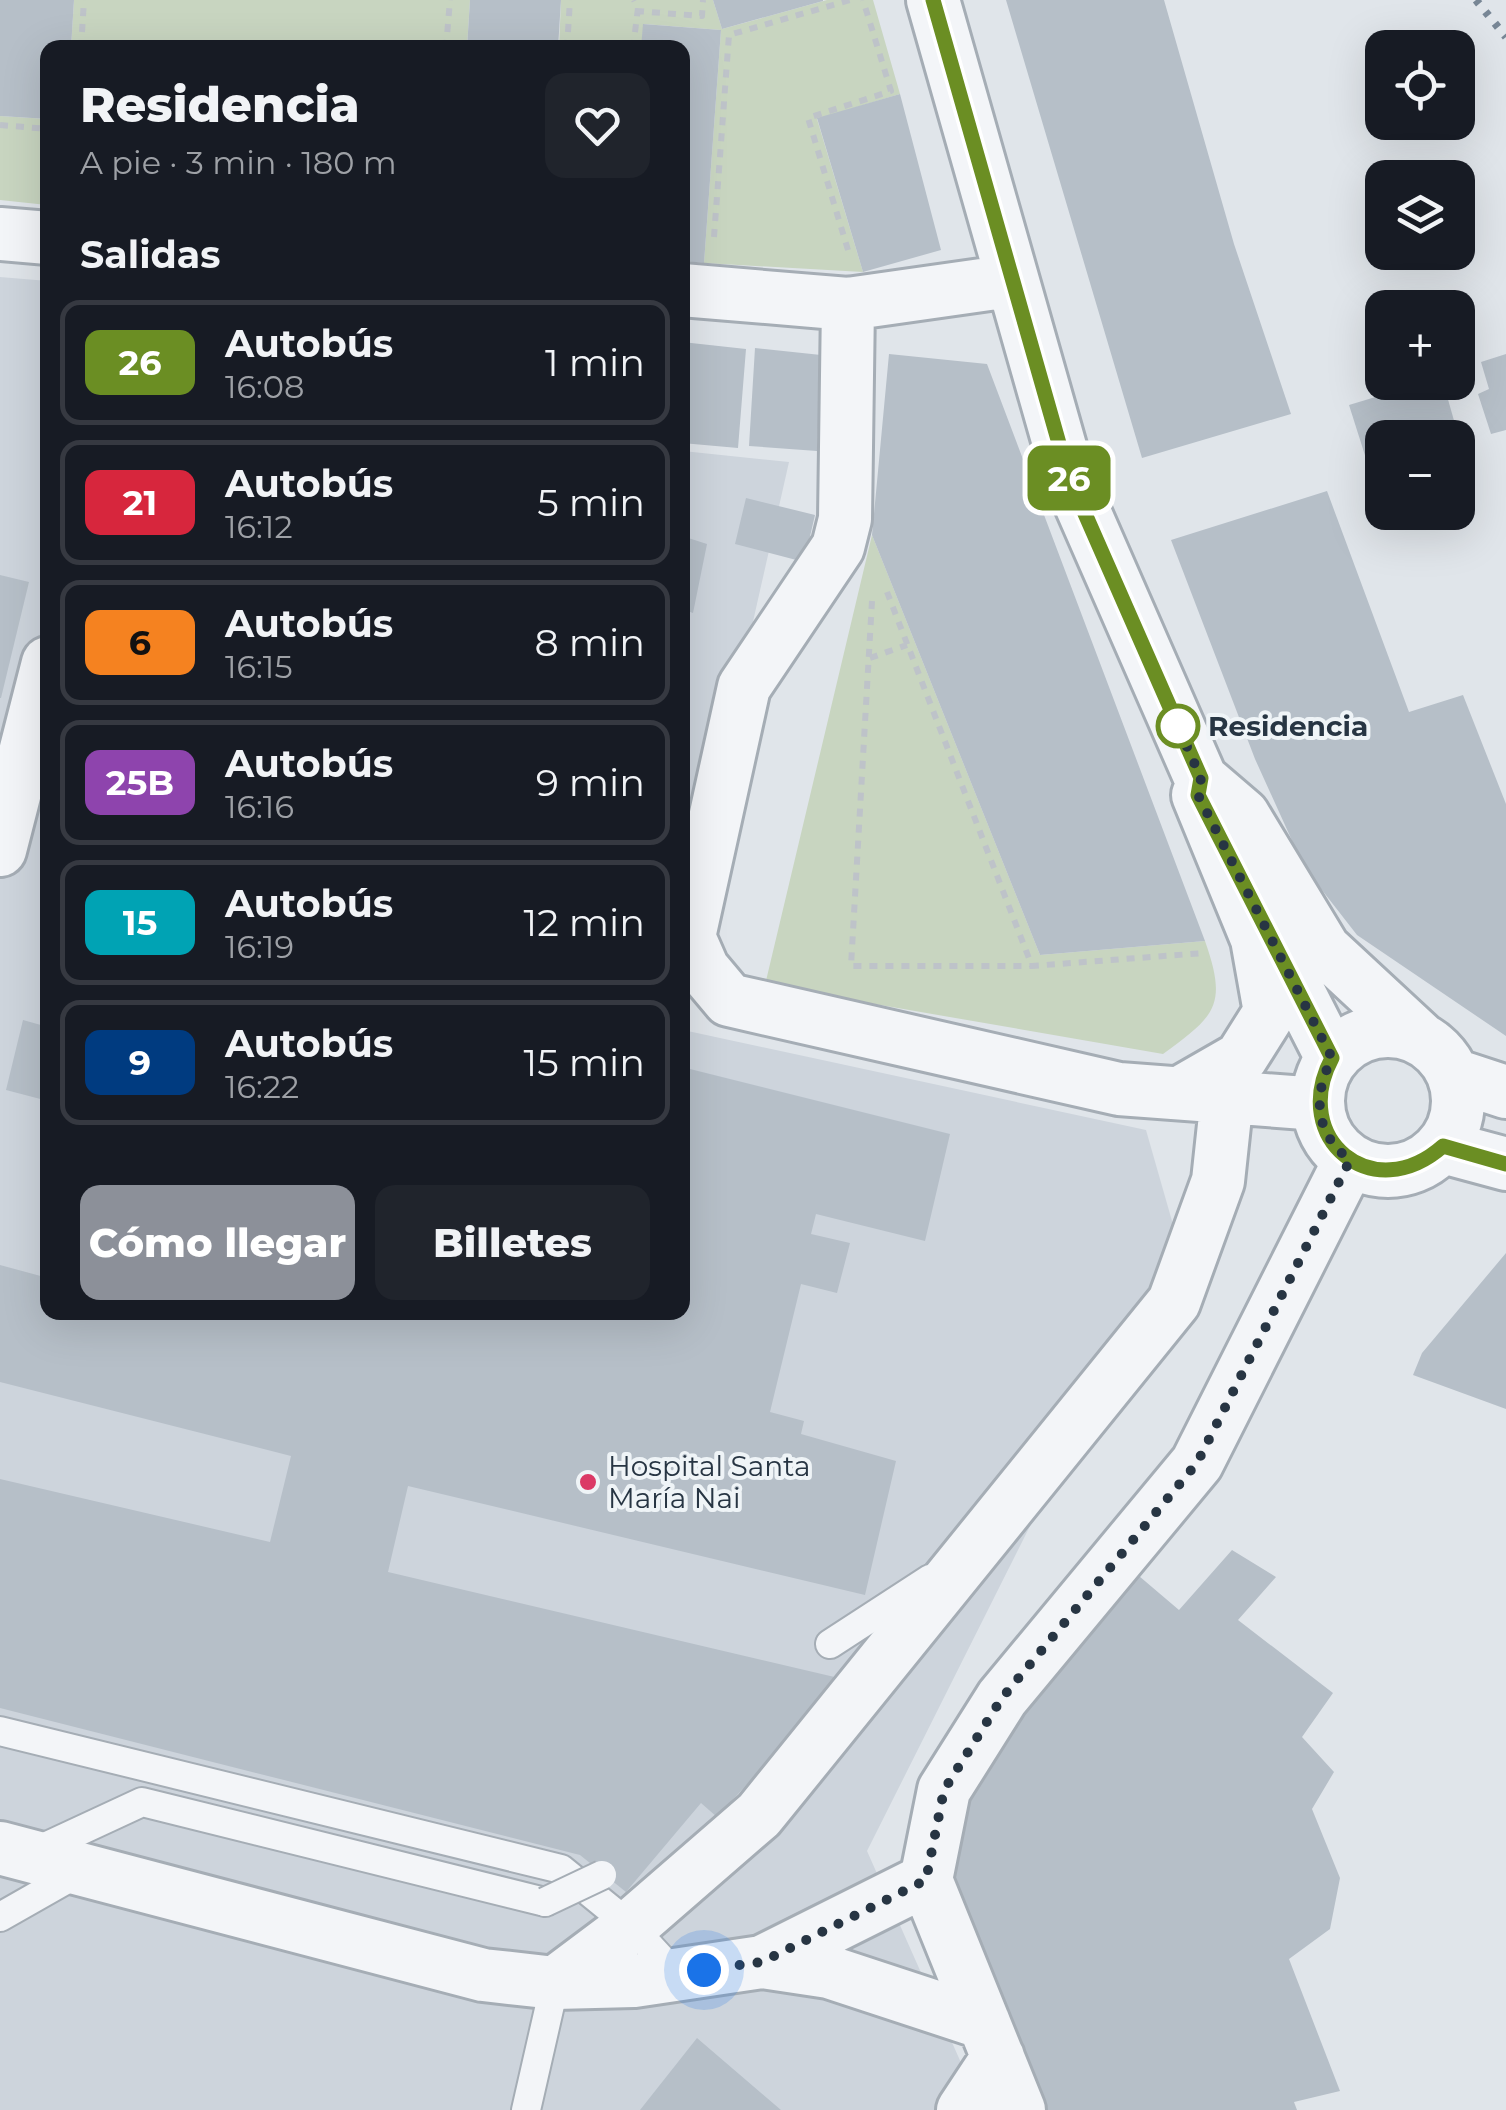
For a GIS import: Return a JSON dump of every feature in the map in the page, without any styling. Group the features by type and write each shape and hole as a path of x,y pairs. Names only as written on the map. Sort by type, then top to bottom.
{"street":[{"path":"933,0 1068,475 1199,787 1325,1081 1328,1138 1350,1160 1378,1171 1403,1171 1426,1162 1443,1146 1455,1126 1459,1102 1438,1057 1324,950 1242,815 1199,787"},
{"path":"0,234 40,237"},
{"path":"690,290 846,282 1010,281"},
{"path":"690,931 744,687 838,548 845,519 846,282"},
{"path":"0,850 40,694"},
{"path":"1199,787 1259,949 1270,1012 1241,1058 1203,1095"},
{"path":"690,938 703,969 729,1000 1119,1089 1203,1095 1325,1081"},
{"path":"1325,1081 1350,1041 1378,1032 1506,1092"},
{"path":"555,1983 631,1926 759,1815 1174,1302 1218,1181 1203,1095"},
{"path":"1443,1146 1506,1164"},
{"path":"1019,2110 926,1880 944,1790 1002,1698 1197,1463 1350,1160"},
{"path":"13,1852 462,1970 555,1983 676,1974 762,1962 829,1972 991,2040"},
{"path":"762,1962 926,1880"},
{"path":"963,2110 991,2040"}],"lane":[{"path":"830,1644 973,1551"},
{"path":"0,1731 561,1869 631,1926 676,1974"},
{"path":"13,1852 142,1802 545,1902 602,1875"},
{"path":"0,1917 82,1870"},
{"path":"526,2110 555,1983"}],"path":[{"path":"82,40 84,0"},
{"path":"447,40 450,0"},
{"path":"567,40 570,0"},
{"path":"634,0 634,40"},
{"path":"636,11 702,16 703,0"},
{"path":"714,248 730,35 850,0"},
{"path":"846,282 849,251 808,118 891,91 864,0"},
{"path":"0,125 40,128"},
{"path":"838,548 873,564 851,966 1032,966 1259,949"},
{"path":"887,592 1032,966"},
{"path":"870,658 907,645"}],"shaded area":[{"path":"0,277 40,280 40,1320 690,1320 690,1032 1146,1130 1176,1235 867,1851 982,2110 0,2110"},
{"path":"690,452 789,462 690,901"}],"green space":[{"path":"74,0 470,0 467,40 72,40"},
{"path":"561,0 713,0 722,29 827,0 873,0 900,94 817,119 863,272 704,263 721,30 644,24 642,40 559,40"},
{"path":"0,116 40,119 40,204 0,200"},
{"path":"872,535 1040,955 1205,941 1215,981 1212,1008 1195,1029 1163,1054 765,985"}],"building":[{"path":"0,0 74,0 72,40 40,40 40,118 0,116"},
{"path":"470,0 561,0 558,40 468,40"},
{"path":"713,0 823,0 823,1 722,29"},
{"path":"1006,0 1164,0 1234,244 1291,414 1142,458"},
{"path":"643,24 721,30 704,263 690,262 690,40 642,40"},
{"path":"900,94 941,250 863,272 817,118"},
{"path":"690,343 746,349 738,448 690,444"},
{"path":"755,348 821,355 817,451 749,446"},
{"path":"889,354 987,364 1205,941 1040,955 872,535"},
{"path":"1506,354 1506,430 1491,434 1478,394 1489,389 1481,362"},
{"path":"1366,400 1448,400 1454,420 1365,420 1365,455 1349,405"},
{"path":"1327,491 1409,712 1463,695 1506,804 1506,1036 1357,935 1304,867 1255,759 1171,540"},
{"path":"746,498 815,515 804,562 735,544"},
{"path":"690,539 707,544 693,613 690,612"},
{"path":"0,575 29,582 1,698 0,698"},
{"path":"23,1020 40,1025 40,1099 6,1090"},
{"name":"Hospital Santa María Nai","path":"690,1069 950,1134 925,1241 816,1214 811,1234 850,1243 837,1293 801,1284 770,1412 804,1421 801,1434 896,1461 865,1595 408,1486 388,1572 843,1679 717,1817 701,1803 626,1892 580,1855 0,1708 0,1479 270,1542 291,1456 0,1382 0,1265 40,1276 40,1320 690,1320"},
{"path":"1506,1253 1506,1409 1413,1375 1422,1353"},
{"path":"1232,1550 1276,1577 1238,1620 1333,1693 1302,1737 1334,1772 1312,1809 1340,1878 1330,1929 1289,1959 1340,2091 1294,2102 1297,2110 1040,2110 955,1911 956,1824 974,1768 1139,1576 1179,1610"},
{"path":"697,2038 781,2110 640,2110"}],"railway":[{"path":"1476,0 1506,37"}],"bus line":[{"name":"26","path":"933,0 1068,475 1201,778 1198,795 1332,1058 1321,1080 1318,1104 1328,1138 1350,1160 1378,1171 1403,1171 1426,1162 1443,1146 1506,1164"}],"place":[{"name":"Residencia","path":"1178,726"},
{"name":"Hospital Santa María Nai","path":"588,1482"}],"route":[{"path":"704,1970 762,1962 926,1880 944,1790 1002,1698 1197,1463 1350,1160 1328,1138 1318,1104 1321,1080 1332,1058 1198,795 1201,778 1171,711 1178,726"}]}
